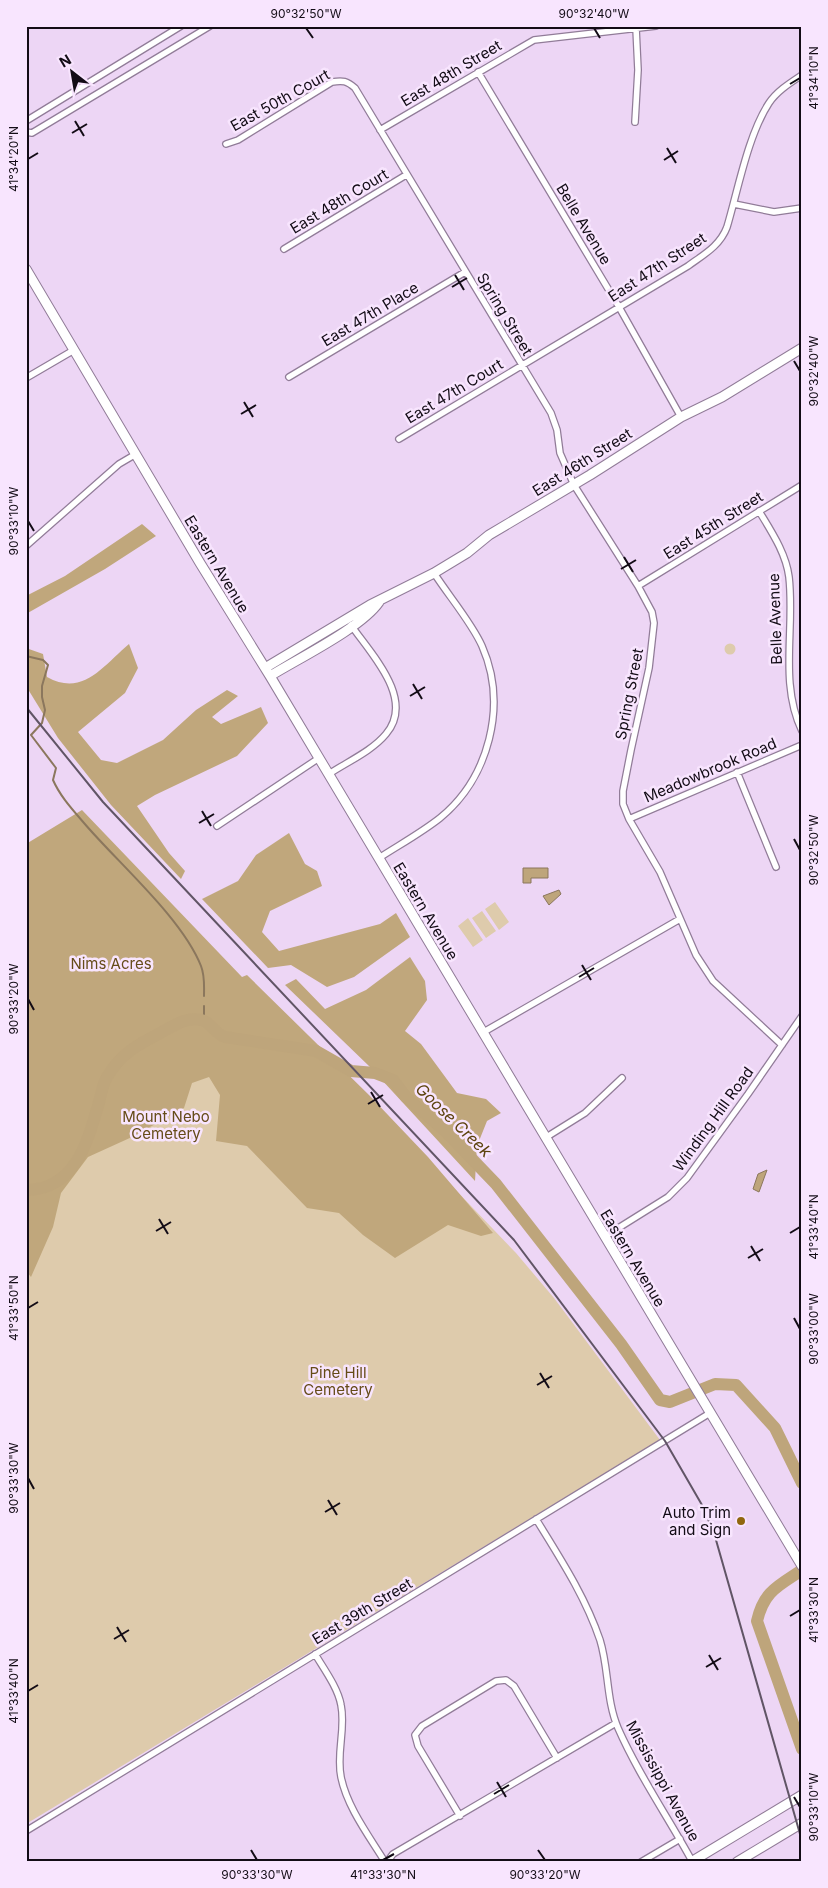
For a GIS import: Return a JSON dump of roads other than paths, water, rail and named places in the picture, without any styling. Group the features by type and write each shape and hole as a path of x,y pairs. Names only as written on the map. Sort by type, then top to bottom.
{"main road":[{"name":"Eastern Avenue","path":"26,269 802,1566"},
{"name":"East 46th Street","path":"267,672 402,588 434,573 467,553 490,534 574,486 681,417 722,397 802,348"},
{"path":"691,1861 801,1795"},
{"path":"737,1862 802,1823"}],"street":[{"path":"26,121 181,26"},
{"path":"26,132 32,133 210,26"},
{"name":"East 48th Street","path":"380,130 534,40 656,26"},
{"path":"635,122 638,70 636,28"},
{"name":"Belle Avenue","path":"478,72 619,307 681,417"},
{"name":"East 47th Street","path":"522,365 710,250 723,237 758,124 770,101 784,87 802,75"},
{"name":"East 50th Court","path":"226,144 238,140 332,82 342,80 355,88 380,130"},
{"name":"Spring Street","path":"380,130 554,421 560,453 574,486 638,586 652,612 654,623 650,668 623,791 623,804 629,819 660,872 696,955 713,981 782,1045"},
{"name":"East 48th Court","path":"284,249 406,175"},
{"path":"734,204 774,212 802,208"},
{"name":"East 47th Place","path":"288,377 465,272"},
{"path":"26,378 74,350"},
{"name":"East 47th Court","path":"399,439 522,365"},
{"path":"26,546 119,464 136,454"},
{"name":"East 45th Street","path":"638,586 802,485"},
{"name":"Belle Avenue","path":"759,511 777,541 789,576 789,684 792,706 802,732"},
{"path":"379,858 439,818 469,788 483,759 492,729 493,697 488,663 481,644 434,573"},
{"path":"329,774 368,749 387,734 396,703 388,676 350,622"},
{"name":"Meadowbrook Road","path":"629,819 802,745"},
{"path":"216,826 319,758"},
{"path":"737,772 776,868"},
{"path":"482,1033 680,919"},
{"name":"Winding Hill Road","path":"604,1237 668,1196 686,1178 709,1150 802,1016"},
{"path":"545,1138 585,1113 622,1078"},
{"name":"East 39th Street","path":"26,1831 710,1413"},
{"name":"Mississippi Avenue","path":"536,1519 582,1596 590,1614 600,1642 609,1699 616,1723 633,1758 691,1861"},
{"path":"315,1654 342,1704 342,1724 338,1756 341,1778 350,1802 386,1862 393,1854 616,1723"},
{"path":"460,1816 418,1746 415,1735 422,1726 496,1681 506,1680 514,1686 557,1758"},
{"path":"641,1862 680,1839"}],"waterway":[{"path":"26,656 43,660 48,665 42,686 45,710 42,723 31,735 56,768 53,780 56,786 84,823 148,891 179,929 201,966 204,977 204,996"},
{"path":"204,1006 204,1020"},
{"name":"Goose Creek","path":"26,1190 42,1188 56,1182 67,1173 83,1149 105,1080 112,1069 124,1055 138,1045 176,1024 196,1019 204,1021 225,1037 316,1051 351,1071 375,1073 393,1080 406,1097 447,1133 496,1184 621,1344 660,1400 670,1402 715,1384 736,1385 775,1428 802,1483"},
{"name":"Goose Creek","path":"802,1570 773,1590 764,1603 757,1621 802,1749"}],"railway":[{"path":"26,707 103,802 514,1240 665,1441 702,1505 714,1533 802,1841"}],"place":[{"name":"Auto Trim and Sign","path":"741,1521"}],"park label":[{"name":"Nims Acres","path":"111,963"},
{"name":"Mount Nebo Cemetery","path":"166,1124"},
{"name":"Pine Hill Cemetery","path":"338,1380"}]}
